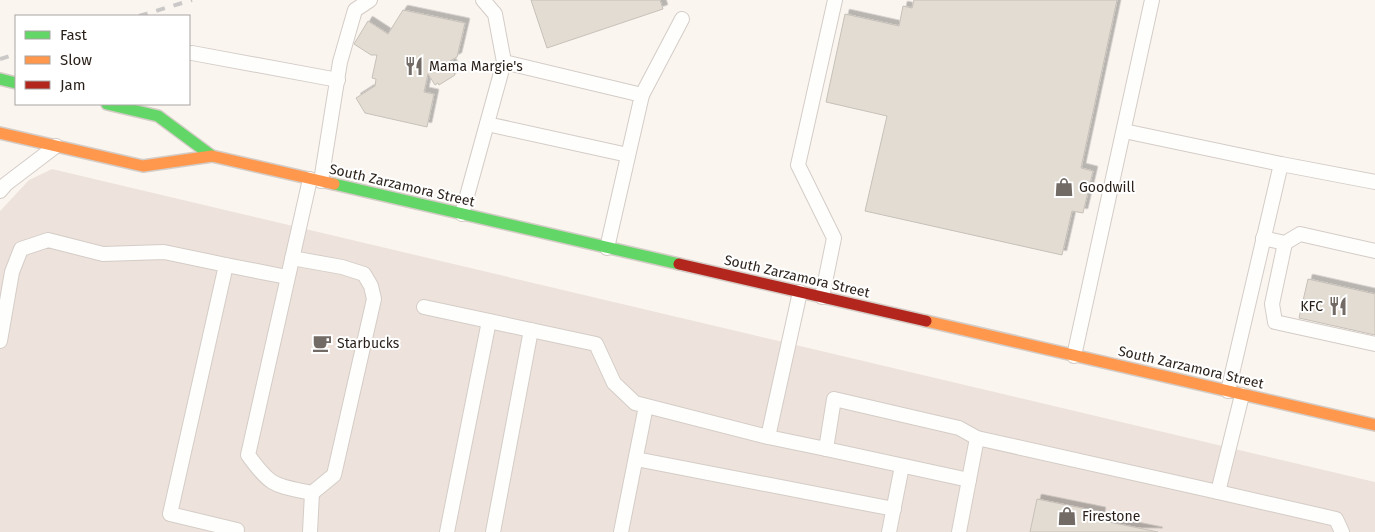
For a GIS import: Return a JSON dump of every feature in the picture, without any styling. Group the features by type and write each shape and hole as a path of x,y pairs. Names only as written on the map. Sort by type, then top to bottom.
{"main road":[{"path":"0,79 15,83"},
{"name":"South Zarzamora Street","path":"111,105 158,116 212,156"},
{"name":"South Zarzamora Street","path":"0,133 143,166 212,156 1375,425"}],"lane":[{"path":"312,493 279,486 264,478 248,455 292,258 315,180 338,80 340,62 355,10 370,0"},
{"path":"462,214 504,62 495,14 483,0"},
{"path":"822,297 834,238 798,165 835,0"},
{"path":"1074,356 1152,0"},
{"path":"607,248 642,95 682,19"},
{"path":"192,53 338,80"},
{"path":"504,62 642,95"},
{"path":"487,124 628,155"},
{"path":"1124,131 1375,182"},
{"path":"0,191 6,184 56,146"},
{"path":"1228,391 1280,164"},
{"path":"1263,238 1285,243 1300,234 1375,251"},
{"path":"0,341 12,272 20,249 48,240 103,254 164,252 288,277"},
{"path":"1285,243 1272,304 1275,322 1375,344"},
{"path":"292,258 364,274 371,286 374,299 334,476 312,493 310,532"},
{"path":"226,265 170,514 239,531"},
{"path":"768,437 800,292"},
{"path":"424,307 596,344 614,383 635,403 768,437 969,480"},
{"path":"447,532 489,321"},
{"path":"493,532 531,330"},
{"path":"1218,492 1242,394"},
{"path":"826,449 834,399 960,428 977,438 1336,519 1342,532"},
{"path":"621,532 646,406"},
{"path":"959,532 977,438"},
{"path":"636,459 894,509"},
{"path":"889,532 902,466"}],"shaded area":[{"path":"52,169 1375,482 1375,532 0,532 0,211 29,180"}],"building":[{"path":"531,0 660,0 663,9 547,48"},
{"path":"914,0 1117,0 1081,168 1093,171 1083,213 1072,211 1062,255 865,211 887,116 826,102 845,14 899,26 903,6 912,8"},
{"name":"Mama Margie's","path":"403,10 465,23 457,57 450,61 456,71 454,72 455,75 439,85 438,83 435,85 428,74 424,92 434,94 427,127 365,113 356,98 375,86 376,79 372,78 377,55 371,55 354,44 368,21 388,34"},
{"name":"KFC","path":"1308,279 1375,294 1375,335 1299,318"},
{"name":"Firestone","path":"1037,499 1101,512 1099,520 1158,532 1030,532"}],"railway":[{"path":"142,15 192,0"},
{"path":"0,59 15,54"}],"traffic: fast":[{"path":"0,79 15,83"},
{"path":"111,105 158,116 212,156"},
{"path":"334,184 679,264"}],"traffic: slow":[{"path":"0,133 143,166 212,156 334,184"},
{"path":"926,321 1375,425"}],"traffic: jam":[{"path":"679,264 926,321"}],"place":[{"name":"Mama Margie's","path":"414,66"},
{"name":"Goodwill","path":"1064,187"},
{"name":"KFC","path":"1338,306"},
{"name":"Starbucks","path":"322,343"},
{"name":"Firestone","path":"1067,516"}]}
